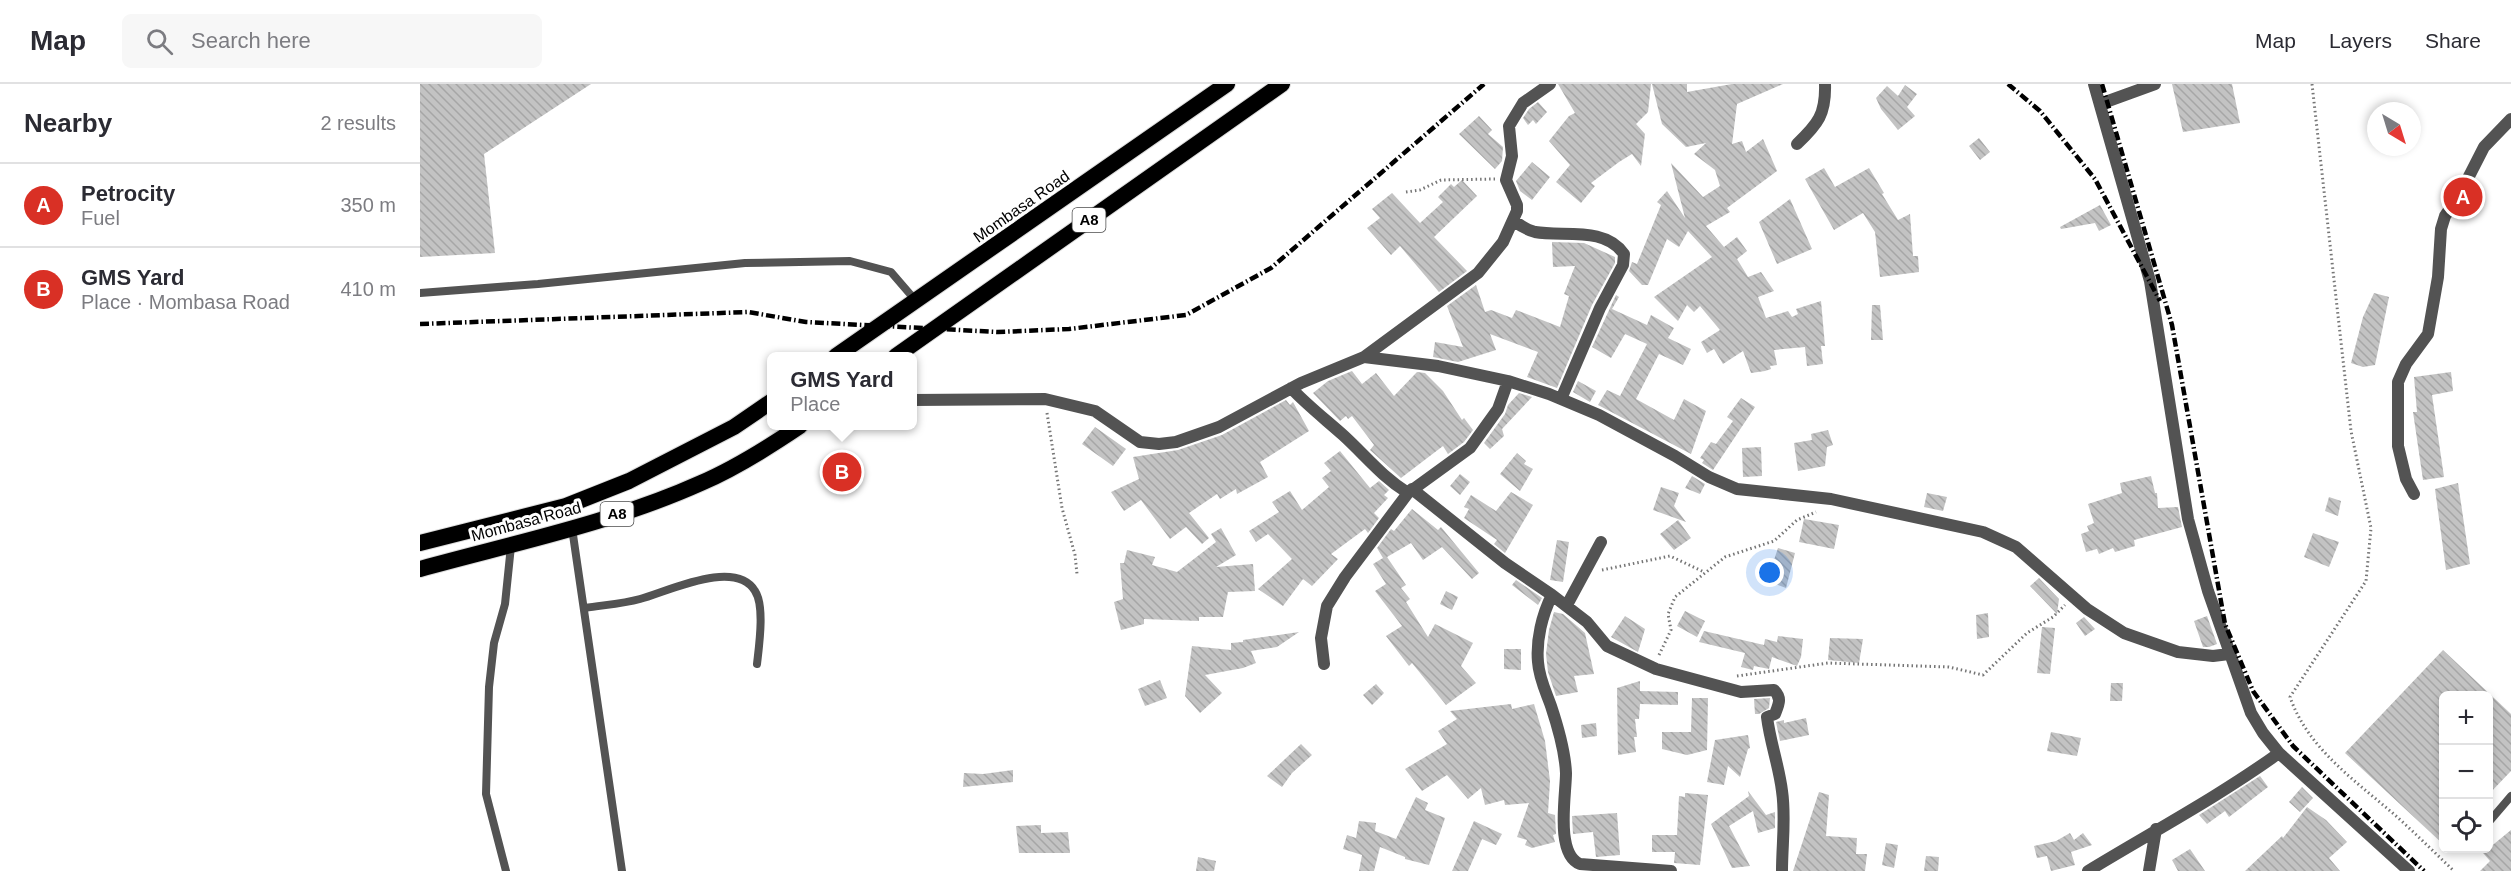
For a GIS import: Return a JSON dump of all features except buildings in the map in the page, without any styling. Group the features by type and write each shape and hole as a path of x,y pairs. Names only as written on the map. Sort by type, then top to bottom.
{"highway":[{"name":"Mombasa Road","path":"843,352 1227,84"},
{"name":"A8","path":"903,352 1282,84"},
{"name":"Mombasa Road","path":"420,543 566,506 629,481 734,427 767,404"},
{"name":"Mombasa Road","path":"420,569 648,505 703,483 794,430"}],"street":[{"path":"917,400 1045,399 1095,411 1140,442 1159,444 1176,442 1206,432 1291,388 1364,357 1478,273 1492,258 1514,221 1517,205 1506,180 1512,156 1509,135 1513,117 1523,103 1550,84"},
{"path":"1797,144 1819,122 1824,109 1825,84"},
{"path":"2094,84 2150,281 2188,519 2208,591 2251,713 2279,753 2409,871"},
{"path":"2100,104 2156,84"},
{"path":"2414,494 2404,472 2398,446 2398,382 2406,364 2428,334 2438,277 2441,230 2445,216 2460,194 2484,147 2511,119"},
{"path":"1514,221 1536,232 1572,233 1604,240 1617,246 1624,254 1623,265 1600,308 1561,399"},
{"path":"1364,357 1438,366 1508,381 1561,399 1599,415 1722,484 1755,492 1791,493 1840,500 1983,532 1997,537 2030,557 2103,621 2141,639 2178,652 2196,655 2229,654"},
{"path":"1324,664 1321,638 1326,606 1410,491 1470,448 1498,409 1508,381"},
{"path":"1291,388 1314,412 1341,433 1381,475 1410,491 1505,563 1568,605 1587,622 1607,646 1656,669 1741,692 1774,690 1779,695 1780,701 1775,714 1767,717 1770,740 1782,788 1785,830 1782,871"},
{"path":"1568,605 1601,542"},
{"path":"1552,595 1540,635 1538,664 1564,755 1566,848 1570,857 1580,864 1671,871"},
{"path":"2088,871 2156,829 2233,786 2279,753"},
{"path":"2149,871 2156,829"}],"lane":[{"path":"420,293 538,284 745,262 850,261 891,272 916,301"},
{"path":"572,528 622,871"},
{"path":"506,871 486,794 489,687 495,643 505,603 512,544"},
{"path":"585,608 637,600 716,576 732,577 746,582 755,591 758,600 760,630 758,664"},
{"path":"2493,818 2511,796"}],"path":[{"path":"2312,84 2350,431 2371,528 2366,581 2290,697 2296,717 2322,751 2454,871"},
{"path":"1406,192 1420,190 1441,180 1463,178 1506,180"},
{"path":"1045,399 1062,508 1075,555 1077,574"},
{"path":"1656,669 1659,655 1671,630 1668,614 1675,597 1725,557 1774,541 1797,520 1840,500"},
{"path":"1585,573 1670,556 1705,572"},
{"path":"1731,677 1828,663 1949,667 1983,675 2027,633 2053,617 2073,597"}],"railway":[{"path":"420,324 748,312 806,322 998,332 1069,329 1186,315 1271,268 1484,84"},
{"path":"2008,84 2040,111 2095,179 2160,301"},
{"path":"2102,84 2172,325 2225,624 2253,691 2293,746 2424,871"}],"place":[{"name":"Petrocity","path":"2463,197"},
{"name":"GMS Yard","path":"842,472"}]}
